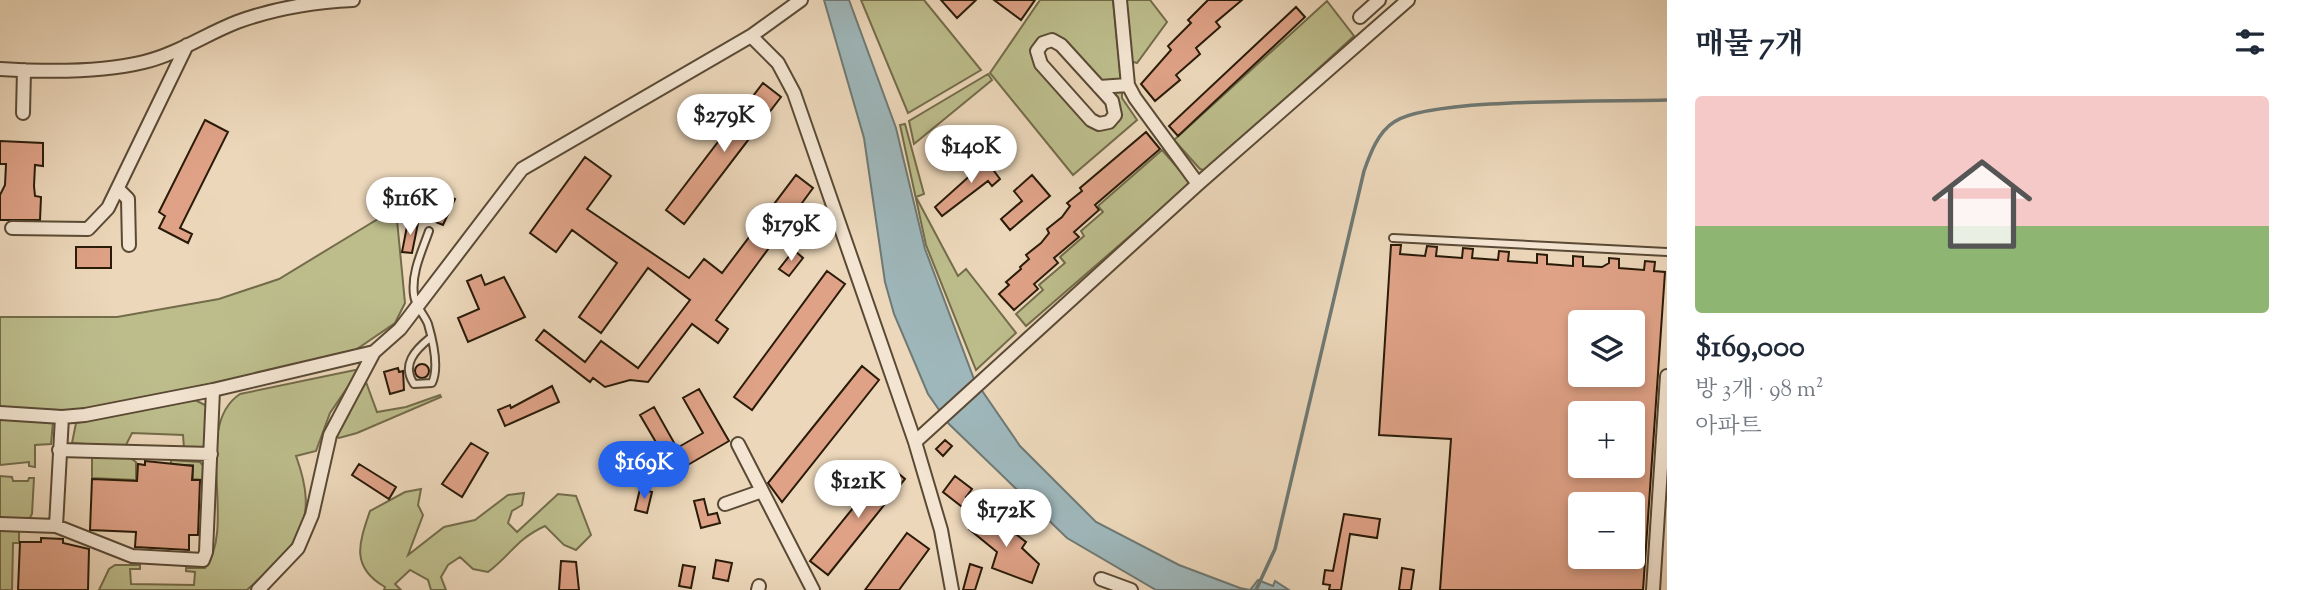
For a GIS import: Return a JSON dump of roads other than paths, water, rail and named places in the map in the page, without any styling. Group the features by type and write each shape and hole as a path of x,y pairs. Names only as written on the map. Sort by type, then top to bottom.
{"street":[{"path":"0,69 112,68 144,62 237,22 276,10 308,2 353,0"},
{"path":"258,590 299,548 312,515 330,435 374,352 400,329 418,307 522,169 751,36 801,0"},
{"path":"1120,0 1128,85 1198,184"},
{"path":"1360,17 1379,0"},
{"path":"915,442 1198,184 1408,0"},
{"path":"751,36 778,63 794,93 915,442 941,530 952,590"},
{"path":"1047,41 1056,42 1099,87 1115,110 1112,119 1104,124 1091,120 1041,64 1037,56 1039,46 1047,41"},
{"path":"12,228 88,229 108,208 187,45"},
{"path":"23,113 24,70"},
{"path":"1099,87 1128,85"},
{"path":"118,189 128,199 129,245"},
{"path":"0,413 62,417 213,390 374,352"},
{"path":"1653,590 1667,376"},
{"path":"0,524 56,526 132,556 190,561 202,559 206,552 213,390"},
{"path":"56,526 62,417"},
{"path":"738,444 813,590"},
{"path":"59,450 211,454"},
{"path":"725,504 762,491"},
{"path":"1101,579 1131,590"}],"lane":[{"path":"429,231 413,283 418,307 428,325 436,374 432,383 414,384 408,370 410,359 430,338"},
{"path":"1393,238 1667,252"}],"water":[{"path":"824,0 849,0 896,128 925,249 974,379 1020,446 1096,522 1179,565 1250,590 1156,590 1067,538 949,424 928,394 894,314 885,282 864,138"},
{"path":"1258,580 1273,586 1275,581 1289,590 1250,590"}],"waterway":[{"path":"1256,590 1275,549 1364,171 1383,131 1394,122 1414,114 1444,108 1524,102 1667,100"}]}
